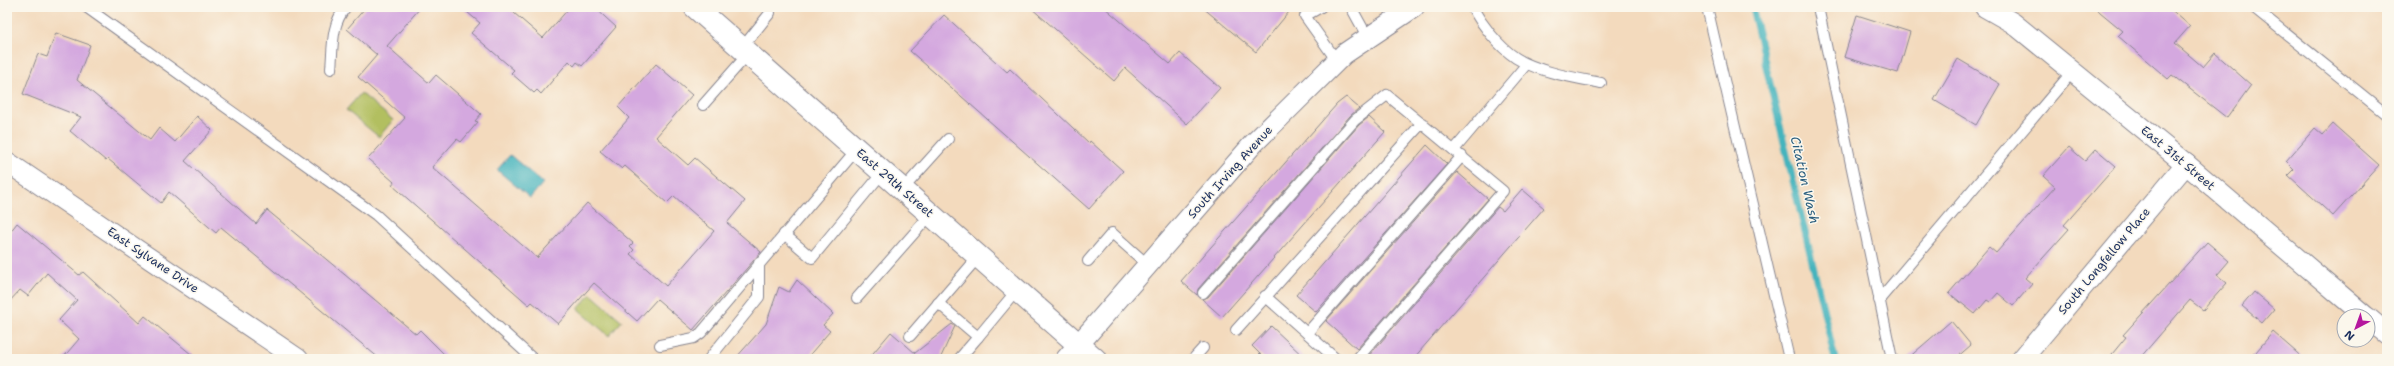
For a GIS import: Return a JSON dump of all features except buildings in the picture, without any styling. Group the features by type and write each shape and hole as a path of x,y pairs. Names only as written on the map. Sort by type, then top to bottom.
{"street":[{"name":"East 29th Street","path":"696,7 1017,290 1072,352 1095,359"},
{"name":"South Irving Avenue","path":"1072,352 1253,144 1337,61 1414,7"},
{"name":"East 31st Street","path":"1985,7 2013,23 2186,164 2357,308"},
{"name":"East Sylvane Drive","path":"7,162 298,359"},
{"name":"South Longfellow Place","path":"2022,359 2186,164"},
{"path":"2376,325 2387,334"}],"lane":[{"path":"86,7 376,215 534,359"},
{"path":"331,69 334,28 340,14 346,7"},
{"path":"1322,7 1305,16 1337,61"},
{"path":"1351,7 1368,38"},
{"path":"1472,7 1486,28 1516,58 1560,75 1601,83"},
{"path":"1707,7 1789,359"},
{"path":"1818,7 1892,359"},
{"path":"2253,7 2387,115"},
{"path":"703,105 745,51 770,13"},
{"path":"1307,333 1458,153 1525,66"},
{"path":"1879,300 2072,72"},
{"path":"1203,293 1355,120 1388,95 1503,191 1357,359"},
{"path":"1236,330 1422,123"},
{"path":"903,189 948,139"},
{"path":"660,345 694,338 701,333 857,149"},
{"path":"784,234 812,258 883,172"},
{"path":"857,298 931,214"},
{"path":"1088,261 1112,233 1148,265"},
{"path":"910,336 979,256"},
{"path":"709,359 759,297 759,264"},
{"path":"958,359 1017,290"},
{"path":"1265,296 1336,359"},
{"path":"938,303 978,337"},
{"path":"1193,359 1203,348"}],"green space":[{"path":"361,93 393,120 379,137 346,110"},
{"path":"591,294 622,321 609,336 578,309"}],"water":[{"path":"510,155 543,183 530,198 497,170"}],"waterway":[{"name":"Citation Wash","path":"1752,7 1835,359"}]}
